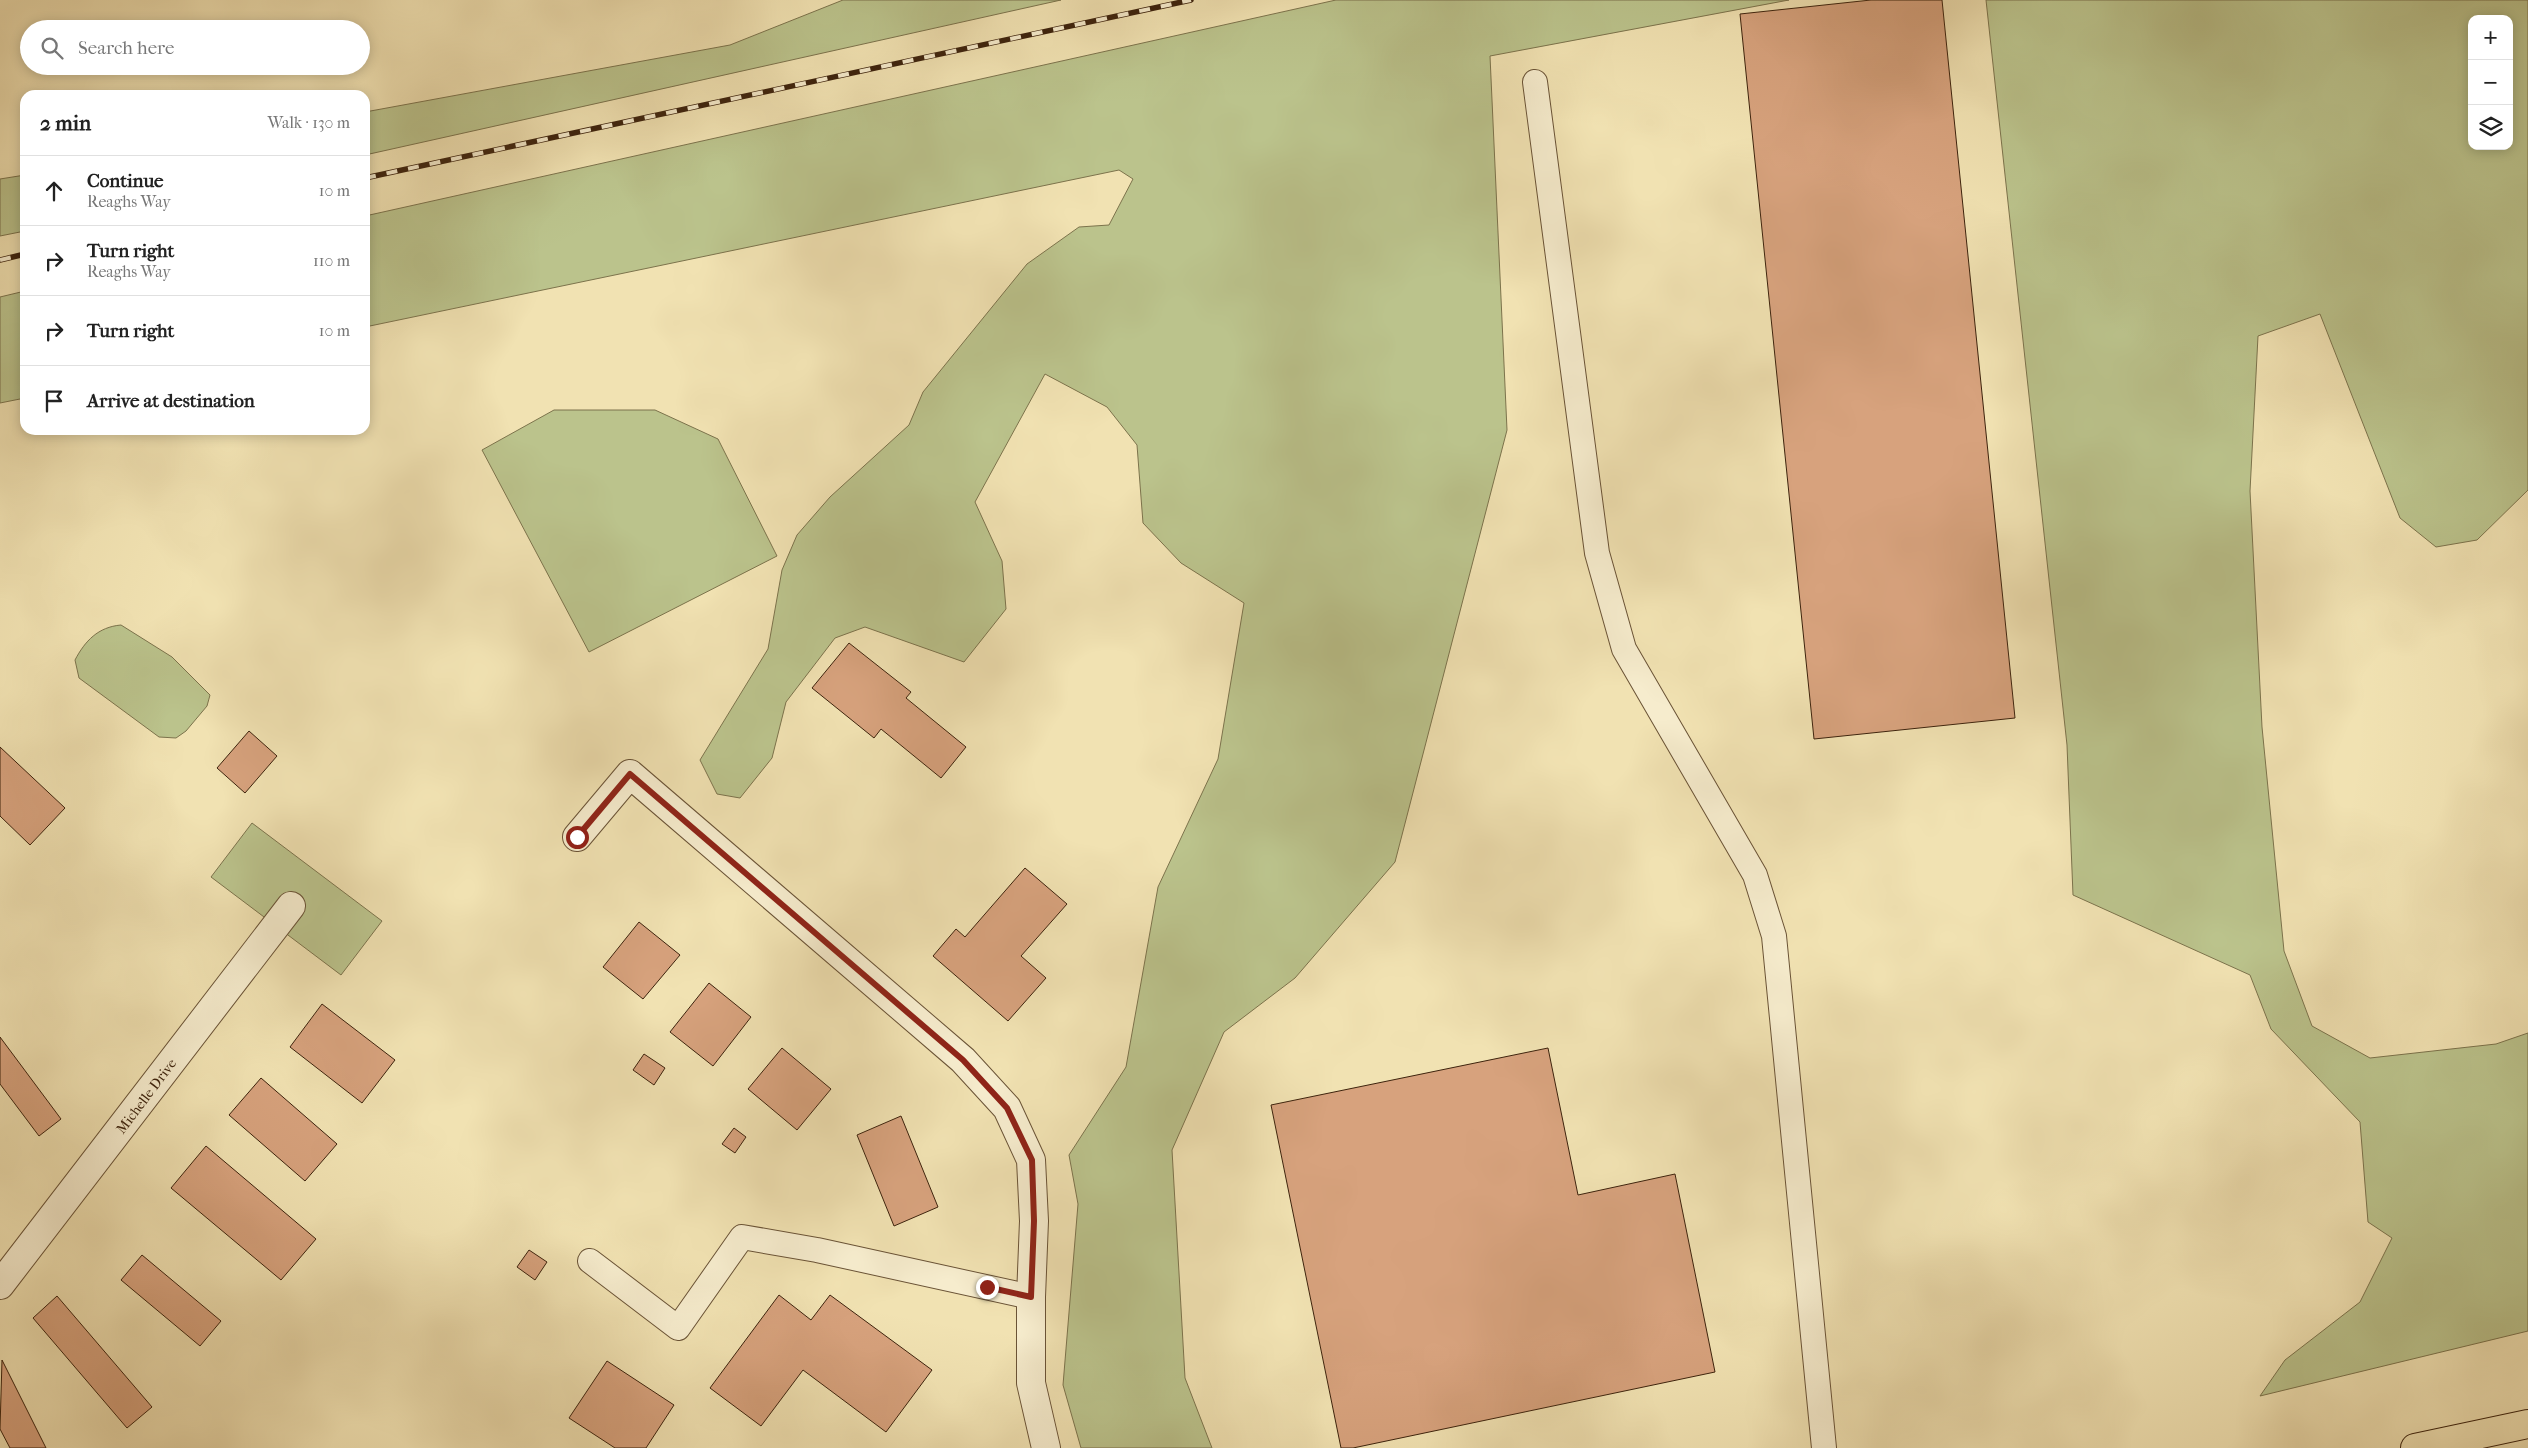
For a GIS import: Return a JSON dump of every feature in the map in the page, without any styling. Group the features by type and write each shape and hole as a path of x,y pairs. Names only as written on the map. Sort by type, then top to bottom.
{"highway":[{"path":"2415,1448 2528,1424"}],"street":[{"path":"577,837 630,774 963,1060 1007,1108 1032,1160 1034,1221 1030,1383 1046,1448"},
{"name":"Michelle Drive","path":"0,1285 291,906"}],"lane":[{"path":"1535,82 1597,553 1624,649 1755,875 1774,936 1824,1448"},
{"path":"590,1261 678,1328 742,1237 817,1250 1031,1297"}],"green space":[{"path":"843,0 1061,0 370,154 370,111 730,45"},
{"path":"1336,0 1789,0 1490,56 1507,430 1395,862 1295,978 1224,1032 1172,1150 1185,1378 1212,1448 1081,1448 1063,1385 1078,1204 1069,1155 1126,1067 1158,887 1218,759 1244,603 1181,563 1143,523 1137,445 1107,407 1045,374 975,502 1002,561 1006,609 964,662 865,627 835,638 786,702 772,758 740,798 717,794 700,760 768,649 782,570 797,535 830,497 909,425 923,392 1027,264 1079,227 1109,225 1133,179 1119,170 370,326 370,215"},
{"path":"1986,0 2528,0 2528,490 2477,540 2436,547 2400,518 2320,314 2258,336 2250,491 2262,727 2284,951 2312,1026 2370,1058 2496,1044 2528,1033 2528,1331 2260,1396 2285,1360 2360,1302 2392,1238 2368,1222 2360,1122 2271,1029 2250,975 2073,895 2067,745"},
{"path":"20,176 20,232 0,236 0,179"},
{"path":"20,292 20,399 0,403 0,297"},
{"path":"554,410 655,410 718,439 777,556 589,652 482,450"},
{"path":"121,625 172,657 210,695 207,706 186,731 176,738 159,737 79,678 75,660 83,647 99,632"},
{"path":"252,823 382,921 341,975 211,877"}],"building":[{"path":"1871,0 1942,0 2015,718 1814,739 1740,14"},
{"path":"849,643 911,692 906,698 966,747 941,778 881,729 874,738 812,688"},
{"path":"249,731 277,756 245,793 217,768"},
{"path":"0,747 65,808 30,845 0,816"},
{"path":"1025,868 1067,904 1021,956 1046,978 1008,1021 933,956 956,929 965,937"},
{"path":"639,922 680,955 643,999 603,967"},
{"path":"709,983 751,1017 713,1066 670,1032"},
{"path":"322,1004 395,1060 362,1103 290,1047"},
{"path":"0,1037 61,1119 39,1136 0,1084"},
{"path":"782,1048 831,1089 797,1130 748,1089"},
{"path":"1548,1048 1578,1195 1675,1174 1715,1372 1353,1448 1341,1448 1271,1105"},
{"path":"644,1054 665,1068 654,1085 633,1070"},
{"path":"261,1078 337,1144 305,1181 229,1115"},
{"path":"901,1116 938,1207 894,1226 857,1135"},
{"path":"734,1128 746,1137 735,1153 722,1144"},
{"path":"206,1146 316,1239 281,1280 171,1188"},
{"path":"529,1250 547,1262 535,1280 517,1267"},
{"path":"142,1255 221,1321 200,1346 121,1280"},
{"path":"779,1295 811,1320 830,1295 932,1370 886,1432 803,1370 761,1426 710,1388"},
{"path":"57,1296 152,1407 127,1428 33,1318"},
{"path":"2,1360 46,1448 10,1448 0,1429"},
{"path":"607,1361 674,1405 646,1448 615,1448 569,1418"}],"railway":[{"path":"370,177 1191,0"},
{"path":"0,260 20,255"}],"route":[{"path":"577,837 630,774 963,1060 1007,1108 1032,1160 1034,1221 1031,1297 987,1287"}]}
